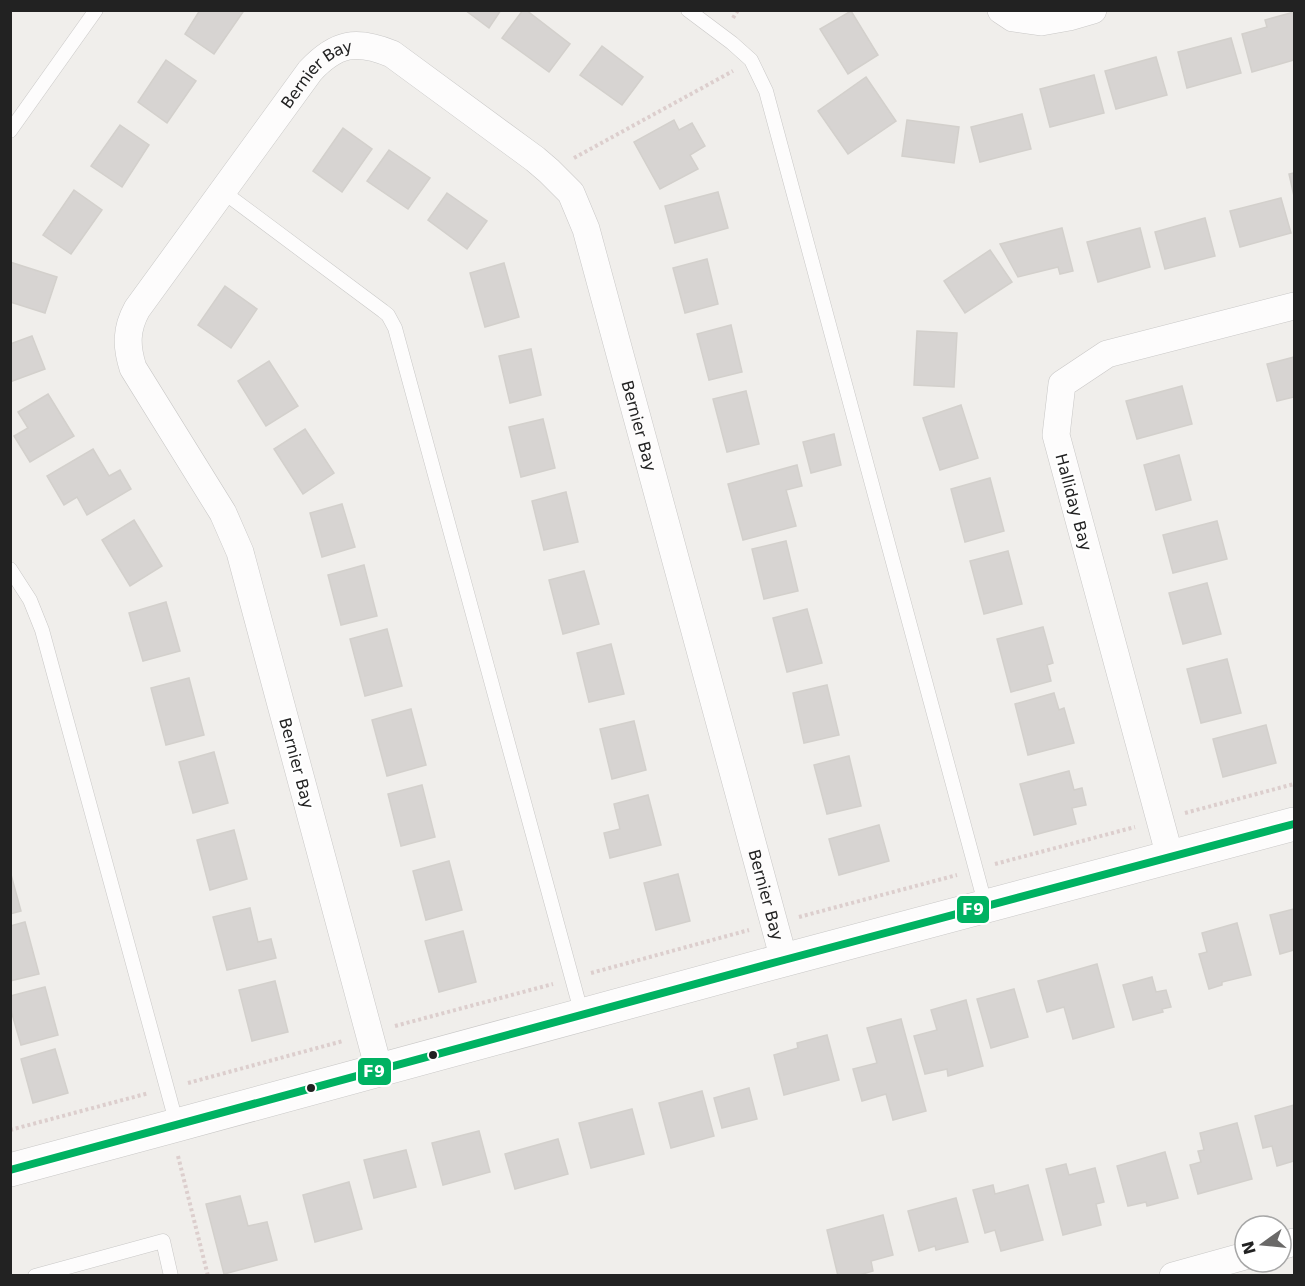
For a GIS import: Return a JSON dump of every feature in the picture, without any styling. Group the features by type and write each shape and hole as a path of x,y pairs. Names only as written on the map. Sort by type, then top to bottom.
{"street":[{"path":"1001,10 1013,18 1041,22 1093,10"},
{"name":"Bernier Bay","path":"379,1070 240,552 223,513 138,378 129,355 127,342 128,329 137,309 310,71 332,51 348,46 364,45 392,54 535,159 571,194 586,229 784,960"},
{"name":"Halliday Bay","path":"1170,857 1056,435 1062,384 1107,354 1294,306"},
{"path":"10,1170 1294,824"},
{"path":"1173,1275 1233,1259"}],"lane":[{"path":"10,131 96,10"},
{"path":"688,10 732,42 751,60 766,91 986,907"},
{"path":"222,191 383,310 395,328 582,1015"},
{"path":"10,569 30,600 42,630 177,1125"},
{"path":"35,1275 163,1241 171,1275"}],"path":[{"path":"549,171 738,69 728,25 738,10"},
{"path":"1176,816 1294,784"},
{"path":"986,867 1145,824"},
{"path":"789,920 966,872"},
{"path":"582,976 759,928"},
{"path":"384,1029 563,981"},
{"path":"188,1083 344,1041"},
{"path":"10,1130 158,1091"},
{"path":"177,1125 176,1143 208,1275"}],"building":[{"path":"200,10 240,10 243,12 214,54 185,34"},
{"path":"465,10 501,10 489,28"},
{"path":"523,10 570,44 549,72 502,38"},
{"path":"851,11 878,55 848,74 820,29"},
{"path":"1294,12 1294,60 1252,72 1242,34 1267,27 1265,20"},
{"path":"1231,38 1241,73 1187,88 1178,52"},
{"path":"602,46 643,77 622,105 580,75"},
{"path":"1156,57 1167,95 1116,109 1105,71"},
{"path":"166,60 196,81 167,123 138,102"},
{"path":"1094,75 1104,113 1050,127 1040,89"},
{"path":"866,77 896,121 848,154 818,111"},
{"path":"1022,114 1031,149 980,162 971,127"},
{"path":"674,120 679,130 692,123 705,146 690,155 698,169 660,189 634,142"},
{"path":"907,120 959,127 954,163 902,156"},
{"path":"120,125 149,145 122,187 91,166"},
{"path":"343,128 372,149 342,192 313,171"},
{"path":"389,150 430,178 408,209 367,181"},
{"path":"1294,173 1294,196 1289,174"},
{"path":"74,190 102,210 71,254 43,235"},
{"path":"718,192 728,228 675,243 665,206"},
{"path":"447,193 487,221 467,249 428,220"},
{"path":"1281,198 1291,233 1240,247 1230,211"},
{"path":"1205,218 1215,256 1165,269 1155,232"},
{"path":"1062,228 1073,271 1060,274 1058,267 1018,277 1000,244"},
{"path":"1140,228 1150,267 1098,282 1087,242"},
{"path":"990,250 1012,282 965,313 944,281"},
{"path":"707,259 718,304 685,313 673,268"},
{"path":"10,262 57,277 45,313 10,302"},
{"path":"504,263 519,317 485,327 470,273"},
{"path":"225,286 257,309 231,348 198,325"},
{"path":"731,325 742,372 709,380 697,334"},
{"path":"917,331 957,333 954,387 914,385"},
{"path":"32,336 45,369 10,382 10,344"},
{"path":"531,349 541,395 510,403 499,356"},
{"path":"1294,357 1294,397 1277,401 1267,364"},
{"path":"269,361 298,406 266,426 238,381"},
{"path":"1182,386 1192,424 1137,439 1126,401"},
{"path":"746,391 759,444 727,452 713,399"},
{"path":"48,394 74,436 30,462 14,436 28,428 18,412"},
{"path":"961,405 978,458 940,470 923,418"},
{"path":"543,419 555,468 521,477 509,427"},
{"path":"305,429 334,473 303,494 274,449"},
{"path":"834,434 841,465 811,473 803,442"},
{"path":"93,449 109,476 120,470 131,489 87,515 77,497 64,505 47,476"},
{"path":"1179,455 1191,500 1156,510 1144,465"},
{"path":"797,465 802,486 786,490 796,526 743,540 728,484"},
{"path":"990,478 1004,531 965,542 951,489"},
{"path":"566,492 578,542 544,550 532,501"},
{"path":"342,504 355,547 322,557 310,513"},
{"path":"134,520 162,566 130,586 102,540"},
{"path":"1217,521 1227,559 1173,573 1163,535"},
{"path":"786,541 798,591 764,599 752,549"},
{"path":"1008,551 1022,604 984,614 970,561"},
{"path":"364,565 377,616 341,625 328,575"},
{"path":"584,571 599,624 563,634 549,580"},
{"path":"1207,583 1221,634 1183,644 1169,593"},
{"path":"166,602 180,651 143,661 129,613"},
{"path":"807,609 822,663 787,672 773,618"},
{"path":"1043,627 1053,663 1047,665 1051,681 1011,692 997,639"},
{"path":"387,629 402,686 365,696 350,639"},
{"path":"611,644 624,694 589,702 577,653"},
{"path":"1227,659 1241,713 1201,723 1187,669"},
{"path":"189,678 204,735 166,745 151,688"},
{"path":"827,685 839,735 804,743 793,693"},
{"path":"1054,693 1059,710 1064,708 1074,743 1028,755 1015,704"},
{"path":"411,709 426,765 387,776 372,720"},
{"path":"634,721 646,770 612,779 600,729"},
{"path":"1266,725 1276,763 1223,777 1213,739"},
{"path":"214,752 228,803 193,813 179,762"},
{"path":"849,756 861,806 827,814 814,765"},
{"path":"1069,771 1074,790 1082,788 1086,805 1072,808 1076,824 1034,835 1020,784"},
{"path":"422,785 435,837 401,846 388,794"},
{"path":"648,795 661,845 610,858 604,833 620,829 614,804"},
{"path":"879,825 889,861 839,875 829,839"},
{"path":"234,830 247,879 210,890 197,840"},
{"path":"449,861 462,910 426,920 413,871"},
{"path":"10,871 21,911 10,914"},
{"path":"678,874 690,921 656,930 644,883"},
{"path":"250,908 258,942 271,939 276,958 227,970 213,917"},
{"path":"1294,909 1294,950 1280,954 1270,915"},
{"path":"25,922 39,974 10,981 10,926"},
{"path":"1237,923 1251,975 1222,982 1222,985 1209,989 1199,954 1207,952 1202,933"},
{"path":"463,931 476,982 439,992 425,941"},
{"path":"1097,964 1114,1027 1073,1039 1064,1007 1047,1012 1038,981"},
{"path":"1152,977 1156,992 1166,990 1171,1007 1162,1009 1163,1012 1133,1020 1123,985"},
{"path":"275,981 288,1032 252,1041 239,990"},
{"path":"45,987 58,1035 21,1045 10,1007 10,996"},
{"path":"1014,989 1028,1037 991,1048 977,999"},
{"path":"966,1000 983,1066 948,1076 947,1069 925,1074 914,1036 937,1030 931,1010"},
{"path":"901,1019 926,1111 893,1120 886,1094 862,1101 853,1069 877,1063 867,1028"},
{"path":"827,1035 839,1080 784,1095 774,1055 798,1048 797,1043"},
{"path":"55,1049 68,1093 33,1103 21,1059"},
{"path":"749,1088 757,1119 722,1128 714,1098"},
{"path":"702,1091 714,1136 671,1148 659,1103"},
{"path":"1294,1105 1294,1161 1277,1166 1272,1146 1263,1148 1255,1116"},
{"path":"632,1109 644,1154 591,1168 579,1123"},
{"path":"1237,1123 1252,1179 1198,1194 1190,1165 1201,1162 1198,1151 1204,1150 1200,1133"},
{"path":"479,1131 490,1172 443,1185 432,1143"},
{"path":"558,1139 568,1174 515,1189 505,1154"},
{"path":"406,1150 416,1187 374,1198 364,1160"},
{"path":"1165,1152 1178,1198 1147,1206 1146,1202 1128,1206 1117,1166"},
{"path":"1066,1164 1069,1175 1095,1168 1104,1202 1096,1204 1101,1225 1063,1235 1046,1169"},
{"path":"349,1182 362,1229 315,1242 303,1195"},
{"path":"993,1185 995,1194 1028,1185 1043,1240 1001,1251 995,1230 985,1233 973,1190"},
{"path":"240,1196 248,1226 267,1222 277,1260 224,1274 206,1204"},
{"path":"956,1198 968,1242 936,1250 935,1246 919,1251 908,1211"},
{"path":"883,1215 893,1255 871,1261 873,1271 856,1276 838,1276 827,1230"}],"transit line":[{"name":"F9","path":"10,1170 1294,824"}]}
